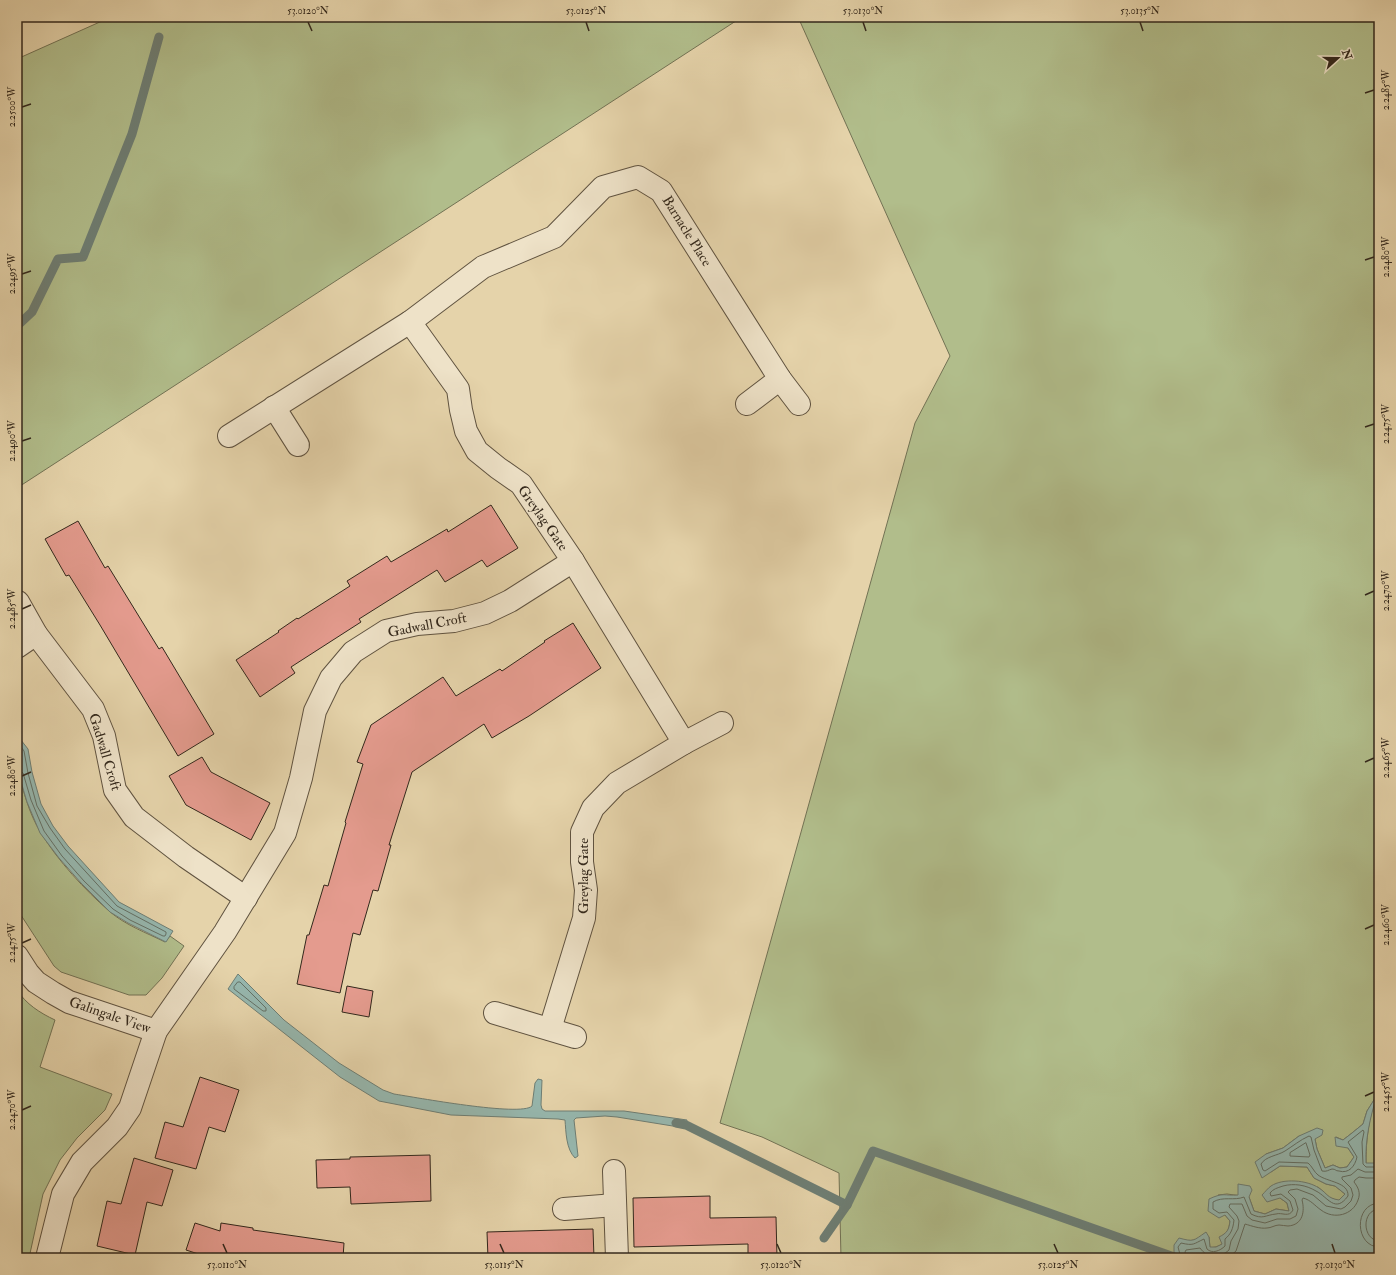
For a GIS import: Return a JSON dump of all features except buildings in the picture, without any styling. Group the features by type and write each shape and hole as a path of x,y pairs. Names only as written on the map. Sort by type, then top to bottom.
{"street":[{"name":"Barnacle Place","path":"410,322 483,267 554,237 603,187 638,177 661,191 780,379 799,404"},
{"path":"229,436 410,322"},
{"name":"Greylag Gate","path":"410,322 458,389 466,431 477,451 521,484 573,561 684,743"},
{"path":"747,404 780,379"},
{"path":"274,407 298,445"},
{"name":"Gadwall Croft","path":"156,1031 225,932 284,833 301,778 315,711 331,678 353,652 386,631 417,624 454,621 485,613 510,601 573,561"},
{"name":"Gadwall Croft","path":"18,602 36,634 93,709 104,736 115,790 134,817 186,857 246,898"},
{"path":"17,647 36,634"},
{"name":"Greylag Gate","path":"550,1029 584,918 586,890 582,862 582,832 593,808 616,783 684,743 722,723"},
{"name":"Galingale View","path":"17,956 36,982 69,1002 156,1031 130,1108 117,1127 82,1162 63,1194 47,1258"},
{"path":"495,1013 575,1037"},
{"path":"614,1171 617,1258"},
{"path":"564,1209 615,1205"}],"green space":[{"path":"111,17 742,17 17,488 17,59"},
{"path":"798,17 1379,17 1379,1163 1366,1164 1371,1113 1376,1097 1367,1111 1363,1124 1343,1140 1336,1137 1348,1148 1354,1157 1347,1167 1340,1168 1333,1165 1325,1168 1317,1149 1315,1139 1299,1136 1283,1148 1266,1154 1271,1172 1280,1166 1307,1167 1314,1178 1326,1184 1335,1186 1345,1194 1339,1201 1330,1198 1318,1187 1280,1198 1287,1203 1289,1211 1276,1209 1265,1214 1254,1211 1249,1197 1227,1194 1218,1195 1225,1215 1230,1221 1223,1244 1210,1248 1209,1237 1189,1241 1174,1252 1178,1258 841,1258 839,1173 762,1137 720,1123 915,423 950,356"},
{"path":"17,768 27,802 37,826 55,854 81,884 115,916 165,942 170,936 184,946 162,978 146,995 129,995 61,972 54,966 17,909"},
{"path":"17,990 34,1008 55,1020 40,1067 112,1094 105,1110 77,1138 60,1160 43,1194 29,1258 17,1258"}],"water":[{"path":"17,735 28,749 32,772 41,804 53,826 68,846 119,902 173,931 166,942 110,912 81,883 40,833 27,802 17,768"},
{"path":"238,974 284,1020 339,1063 383,1090 394,1094 489,1108 524,1109 532,1106 535,1083 538,1079 542,1080 541,1105 542,1109 545,1111 624,1111 687,1120 685,1128 617,1117 605,1116 576,1118 574,1120 578,1156 575,1158 568,1145 565,1120 451,1115 379,1101 340,1077 228,989"},
{"path":"1377,1095 1368,1129 1366,1163 1379,1163 1379,1217 1375,1221 1379,1238 1379,1258 1178,1258 1174,1252 1174,1245 1179,1238 1193,1240 1206,1232 1209,1237 1210,1247 1216,1247 1222,1244 1219,1237 1227,1231 1230,1221 1225,1215 1219,1218 1208,1211 1209,1199 1221,1195 1238,1195 1238,1184 1250,1186 1252,1190 1249,1197 1254,1211 1265,1214 1276,1209 1289,1211 1287,1203 1280,1198 1267,1202 1262,1195 1276,1183 1295,1181 1308,1183 1319,1188 1330,1197 1339,1200 1345,1194 1335,1186 1326,1184 1314,1178 1307,1167 1280,1166 1262,1178 1255,1162 1266,1154 1283,1148 1299,1136 1317,1128 1323,1130 1322,1135 1315,1139 1317,1149 1325,1168 1333,1165 1340,1168 1347,1167 1354,1157 1348,1148 1336,1146 1335,1137 1343,1140 1363,1124 1367,1111"}],"waterway":[{"path":"17,326 32,312 58,259 83,257 132,134 159,37"},
{"path":"1379,932 1379,937"},
{"path":"676,1123 686,1125 847,1205"},
{"path":"824,1238 847,1205 873,1151 1177,1258"}]}
